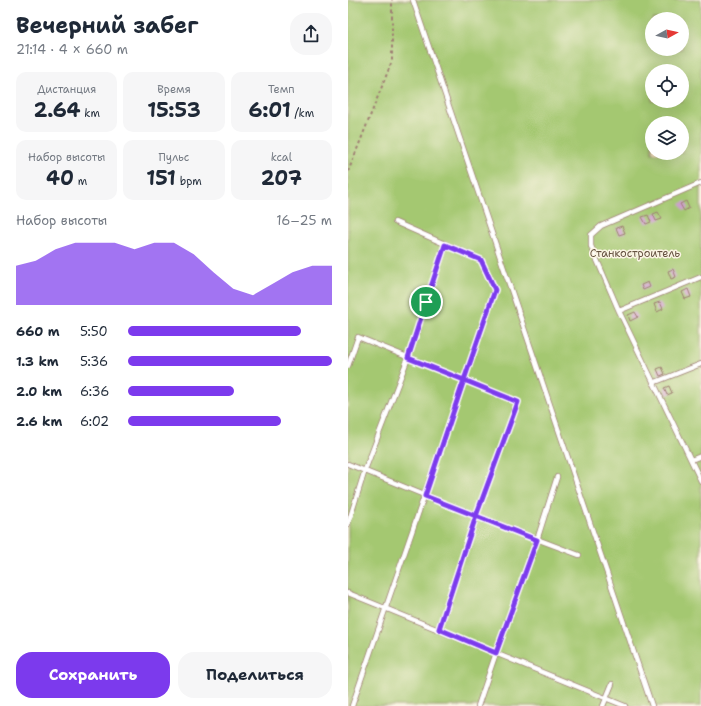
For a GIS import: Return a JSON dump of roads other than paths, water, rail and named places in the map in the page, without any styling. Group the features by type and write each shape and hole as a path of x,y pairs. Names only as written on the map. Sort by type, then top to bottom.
{"lane":[{"path":"413,0 652,706"},
{"path":"701,183 601,226 591,235 591,246 619,311 701,481"},
{"path":"352,706 495,290 481,260 395,222"},
{"path":"348,524 365,470 408,358 445,245"},
{"path":"619,311 701,277"},
{"path":"348,366 358,337 518,402 476,516 439,629"},
{"path":"653,383 701,364"},
{"path":"691,460 701,456"},
{"path":"348,464 425,496 579,555"},
{"path":"478,706 537,540 557,477"},
{"path":"348,593 386,607 625,706"},
{"path":"604,706 612,684"}],"park label":[{"name":"Станкостроитель","path":"635,253"}]}
